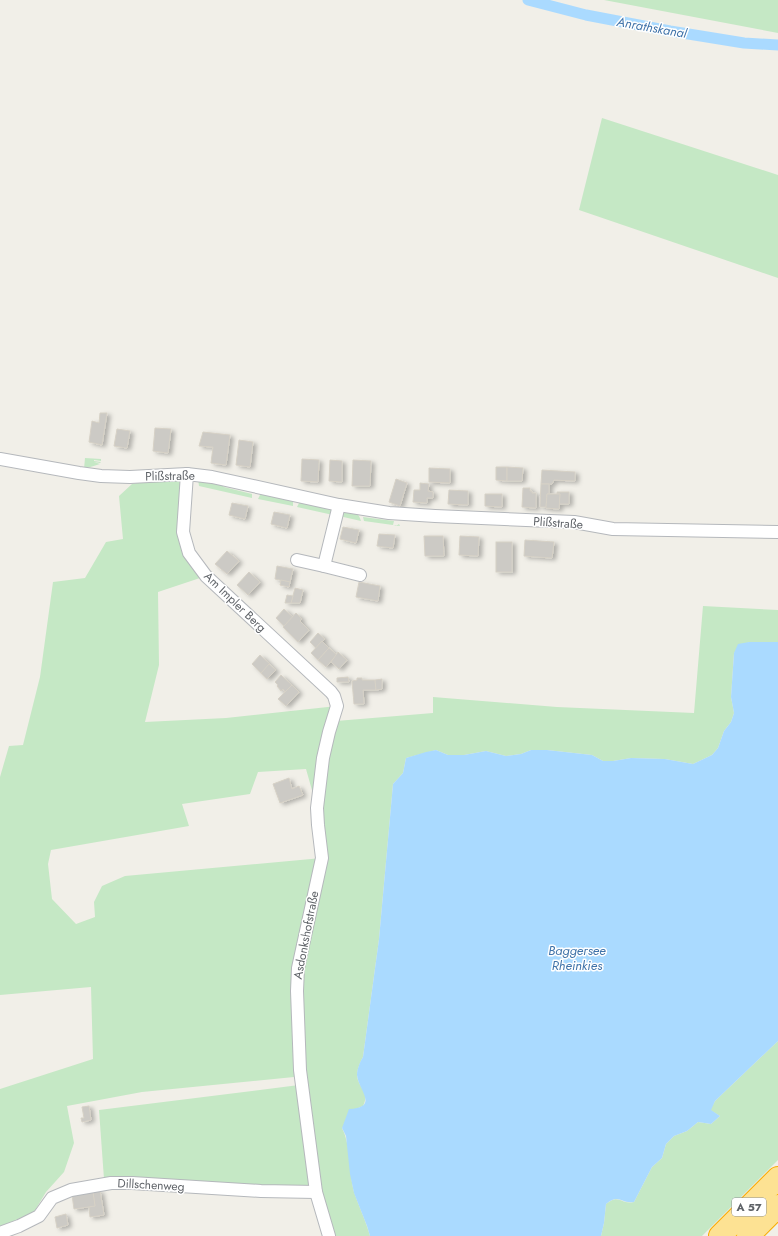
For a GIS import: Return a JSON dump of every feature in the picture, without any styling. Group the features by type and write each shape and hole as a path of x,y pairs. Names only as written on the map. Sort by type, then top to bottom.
{"highway":[{"name":"A 57","path":"720,1236 778,1178"},
{"name":"A 57","path":"748,1236 778,1206"}],"street":[{"name":"Plißstraße","path":"0,459 101,476 130,477 187,474 212,477 339,505 389,513 574,522 613,529 778,532"},
{"name":"Am Impler Berg","path":"187,474 183,532 189,553 206,576 331,692 337,706"},
{"path":"324,566 339,505"},
{"path":"297,560 360,575"},
{"name":"Asdonkshofstraße","path":"329,1236 316,1192 300,1070 297,991 298,968 322,858 317,808 323,758 337,706"},
{"name":"Dillschenweg","path":"0,1233 39,1216 52,1198 71,1190 111,1183 261,1191 316,1192"}],"green space":[{"path":"604,0 778,0 778,33"},
{"path":"602,118 778,175 778,278 579,210"},
{"path":"85,458 101,459 101,461 94,461 101,462 94,462 100,464 84,469"},
{"path":"187,474 183,532 206,576 158,592 159,665 145,722 226,718 337,706 317,808 306,769 258,772 250,794 182,804 189,826 51,850 48,864 52,899 76,924 95,917 94,902 102,886 125,876 322,858 322,796 324,775 336,721 433,713 433,697 557,707 694,713 703,606 778,610 778,642 749,642 734,653 731,697 734,713 731,722 724,731 718,748 712,755 693,764 665,759 631,758 603,761 592,755 547,750 531,750 521,754 506,756 486,751 464,755 448,755 436,750 406,758 403,773 393,784 379,939 363,1057 357,1073 358,1080 365,1094 365,1101 363,1106 356,1109 342,1128 347,1143 354,1192 370,1236 332,1236 320,1185 304,1076 142,1092 67,1106 74,1143 64,1172 46,1192 34,1212 0,1227 0,1089 93,1059 91,987 0,995 0,777 9,746 23,745 40,677 53,582 85,578 106,542 123,539 119,496 132,484"},
{"path":"198,479 221,484 224,487 252,494 252,498 199,486"},
{"path":"261,493 293,500 293,506 258,499"},
{"path":"300,501 332,508 333,515 297,507"},
{"path":"342,511 356,513 360,517 361,521 339,516"},
{"path":"363,517 394,521 393,525 364,521"},
{"path":"778,1041 778,1160 702,1236 601,1236 606,1204 614,1199 634,1202 652,1167 662,1158 666,1144 674,1136 687,1131 698,1122 711,1124 720,1116 710,1110 715,1101"},
{"path":"299,1085 309,1184 304,1191 104,1179 99,1110"}],"water":[{"name":"Baggersee Rheinkies","path":"749,642 778,642 778,1041 715,1101 711,1110 720,1116 711,1124 698,1122 687,1131 674,1136 666,1144 662,1158 652,1167 634,1202 614,1199 606,1204 601,1236 370,1236 354,1193 350,1174 346,1136 342,1128 349,1109 358,1108 363,1105 365,1101 365,1097 358,1081 357,1073 363,1057 379,939 393,784 403,773 406,758 436,750 448,755 464,755 486,751 506,756 521,754 531,750 547,750 592,755 603,761 631,758 665,759 693,764 712,755 718,748 724,731 731,722 734,713 731,697 734,653 738,644"}],"building":[{"path":"100,413 107,413 102,445 89,442 92,421 99,423"},
{"path":"155,428 171,429 168,453 153,451"},
{"path":"117,429 130,431 127,448 114,446"},
{"path":"203,432 230,435 226,465 211,463 213,447 199,446"},
{"path":"239,440 253,442 250,467 236,465"},
{"path":"302,459 319,460 318,482 301,481"},
{"path":"330,460 342,461 342,482 329,481"},
{"path":"353,460 371,461 370,486 352,486"},
{"path":"496,467 507,467 507,481 496,480"},
{"path":"507,467 523,468 522,481 507,481"},
{"path":"429,468 450,469 450,483 429,482"},
{"path":"542,470 575,472 575,481 554,480 552,484 541,484"},
{"path":"396,479 407,483 400,506 389,502"},
{"path":"420,483 429,484 428,491 433,492 433,498 427,498 427,503 413,502 414,490 420,490"},
{"path":"541,484 549,484 549,494 547,494 546,507 540,507"},
{"path":"523,488 530,488 532,493 536,493 536,508 522,507"},
{"path":"449,490 468,491 468,505 448,504"},
{"path":"557,492 569,492 569,504 559,504 560,494 557,494"},
{"path":"485,494 502,494 502,507 485,506"},
{"path":"547,494 560,494 559,509 546,508"},
{"path":"232,503 248,506 245,519 229,515"},
{"path":"274,512 290,515 287,528 271,524"},
{"path":"343,527 359,530 356,543 340,539"},
{"path":"379,534 395,535 393,548 377,546"},
{"path":"424,536 443,536 444,556 425,556"},
{"path":"460,536 479,537 478,556 459,555"},
{"path":"525,540 554,542 552,558 524,556"},
{"path":"496,542 512,542 512,572 496,572"},
{"path":"227,551 239,561 227,574 215,564"},
{"path":"277,566 293,569 290,582 275,579"},
{"path":"249,572 260,582 248,595 237,585"},
{"path":"281,580 290,582 289,587 280,585"},
{"path":"359,582 380,586 378,601 356,597"},
{"path":"295,588 303,590 300,603 291,603"},
{"path":"287,595 293,596 291,603 285,603"},
{"path":"284,609 293,617 284,626 276,618"},
{"path":"296,613 302,619 300,621 309,630 298,642 283,627"},
{"path":"318,633 325,639 316,648 310,642"},
{"path":"322,641 329,648 318,660 311,653"},
{"path":"329,648 337,655 326,667 318,660"},
{"path":"338,652 347,660 339,669 331,662"},
{"path":"260,655 270,664 261,673 252,664"},
{"path":"269,664 276,670 267,679 261,673"},
{"path":"281,675 292,685 285,692 283,689 281,691 275,682"},
{"path":"348,677 349,682 337,682 337,678"},
{"path":"357,678 362,678 362,680 375,680 376,690 363,690 364,704 354,704 352,681 357,680"},
{"path":"382,679 382,689 376,690 375,680"},
{"path":"292,685 299,692 286,706 278,699"},
{"path":"289,778 292,789 299,786 303,795 280,803 273,784"},
{"path":"89,1106 91,1120 82,1122 81,1118 84,1118 82,1107"},
{"path":"100,1191 104,1215 90,1217 89,1207 95,1206 93,1192"},
{"path":"93,1192 95,1206 74,1209 72,1195"},
{"path":"66,1214 68,1225 57,1228 55,1217"}],"waterway":[{"name":"Anrathskanal","path":"528,0 586,15 670,31 744,43 778,45"}]}
